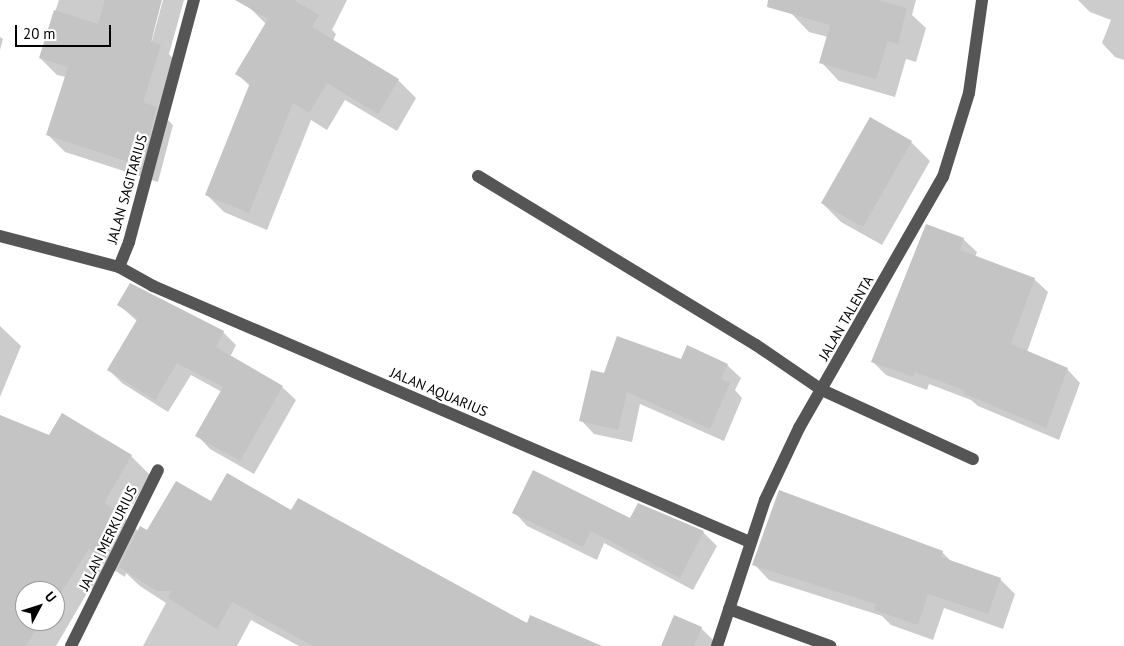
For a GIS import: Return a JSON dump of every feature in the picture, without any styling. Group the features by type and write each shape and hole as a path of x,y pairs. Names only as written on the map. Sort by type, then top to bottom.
{"street":[{"name":"JALAN SAGITARIUS","path":"119,267 129,242 194,0"},
{"name":"JALAN TALENTA","path":"717,646 750,542 799,428 943,177 969,93 982,0"},
{"path":"478,176 756,345 822,390 973,459"},
{"path":"0,236 119,267"},
{"name":"JALAN AQUARIUS","path":"119,267 153,286 750,542"},
{"name":"JALAN MERKURIUS","path":"71,646 158,470"},
{"path":"729,609 830,646"}],"building":[{"path":"105,0 162,0 151,41 161,45 143,102 157,107 141,166 46,135 68,67 39,58 54,10 98,24"},
{"path":"235,0 294,0 319,15 312,27 399,79 378,114 327,83 309,113 293,103 249,213 205,195 250,83 235,74 268,19"},
{"path":"768,0 878,0 907,8 898,44 888,41 876,79 819,63 830,25 767,7"},
{"path":"870,117 912,141 863,227 821,203"},
{"path":"926,224 964,238 960,250 1035,278 1011,344 1068,368 1046,428 963,393 964,390 915,372 914,377 871,362"},
{"path":"130,283 224,331 216,347 283,386 240,461 195,436 223,387 177,363 155,400 107,370 138,318 117,305"},
{"path":"617,336 681,359 687,345 728,364 721,379 730,383 710,429 627,392 618,430 579,421 591,370 604,373"},
{"path":"62,413 132,455 104,503 126,517 105,559 89,549 65,586 65,581 15,581 15,631 35,631 26,646 0,646 0,415 49,435"},
{"path":"533,470 630,518 638,503 704,531 680,578 591,531 583,547 512,513"},
{"path":"227,473 291,510 298,498 527,623 530,615 602,646 313,646 232,602 217,629 168,598 171,591 157,591 119,567 140,526 147,530 176,481 211,501"},
{"path":"779,490 943,551 941,557 1001,578 988,614 928,594 918,625 874,610 876,604 752,565"},
{"path":"674,615 702,627 694,646 661,646"}]}
